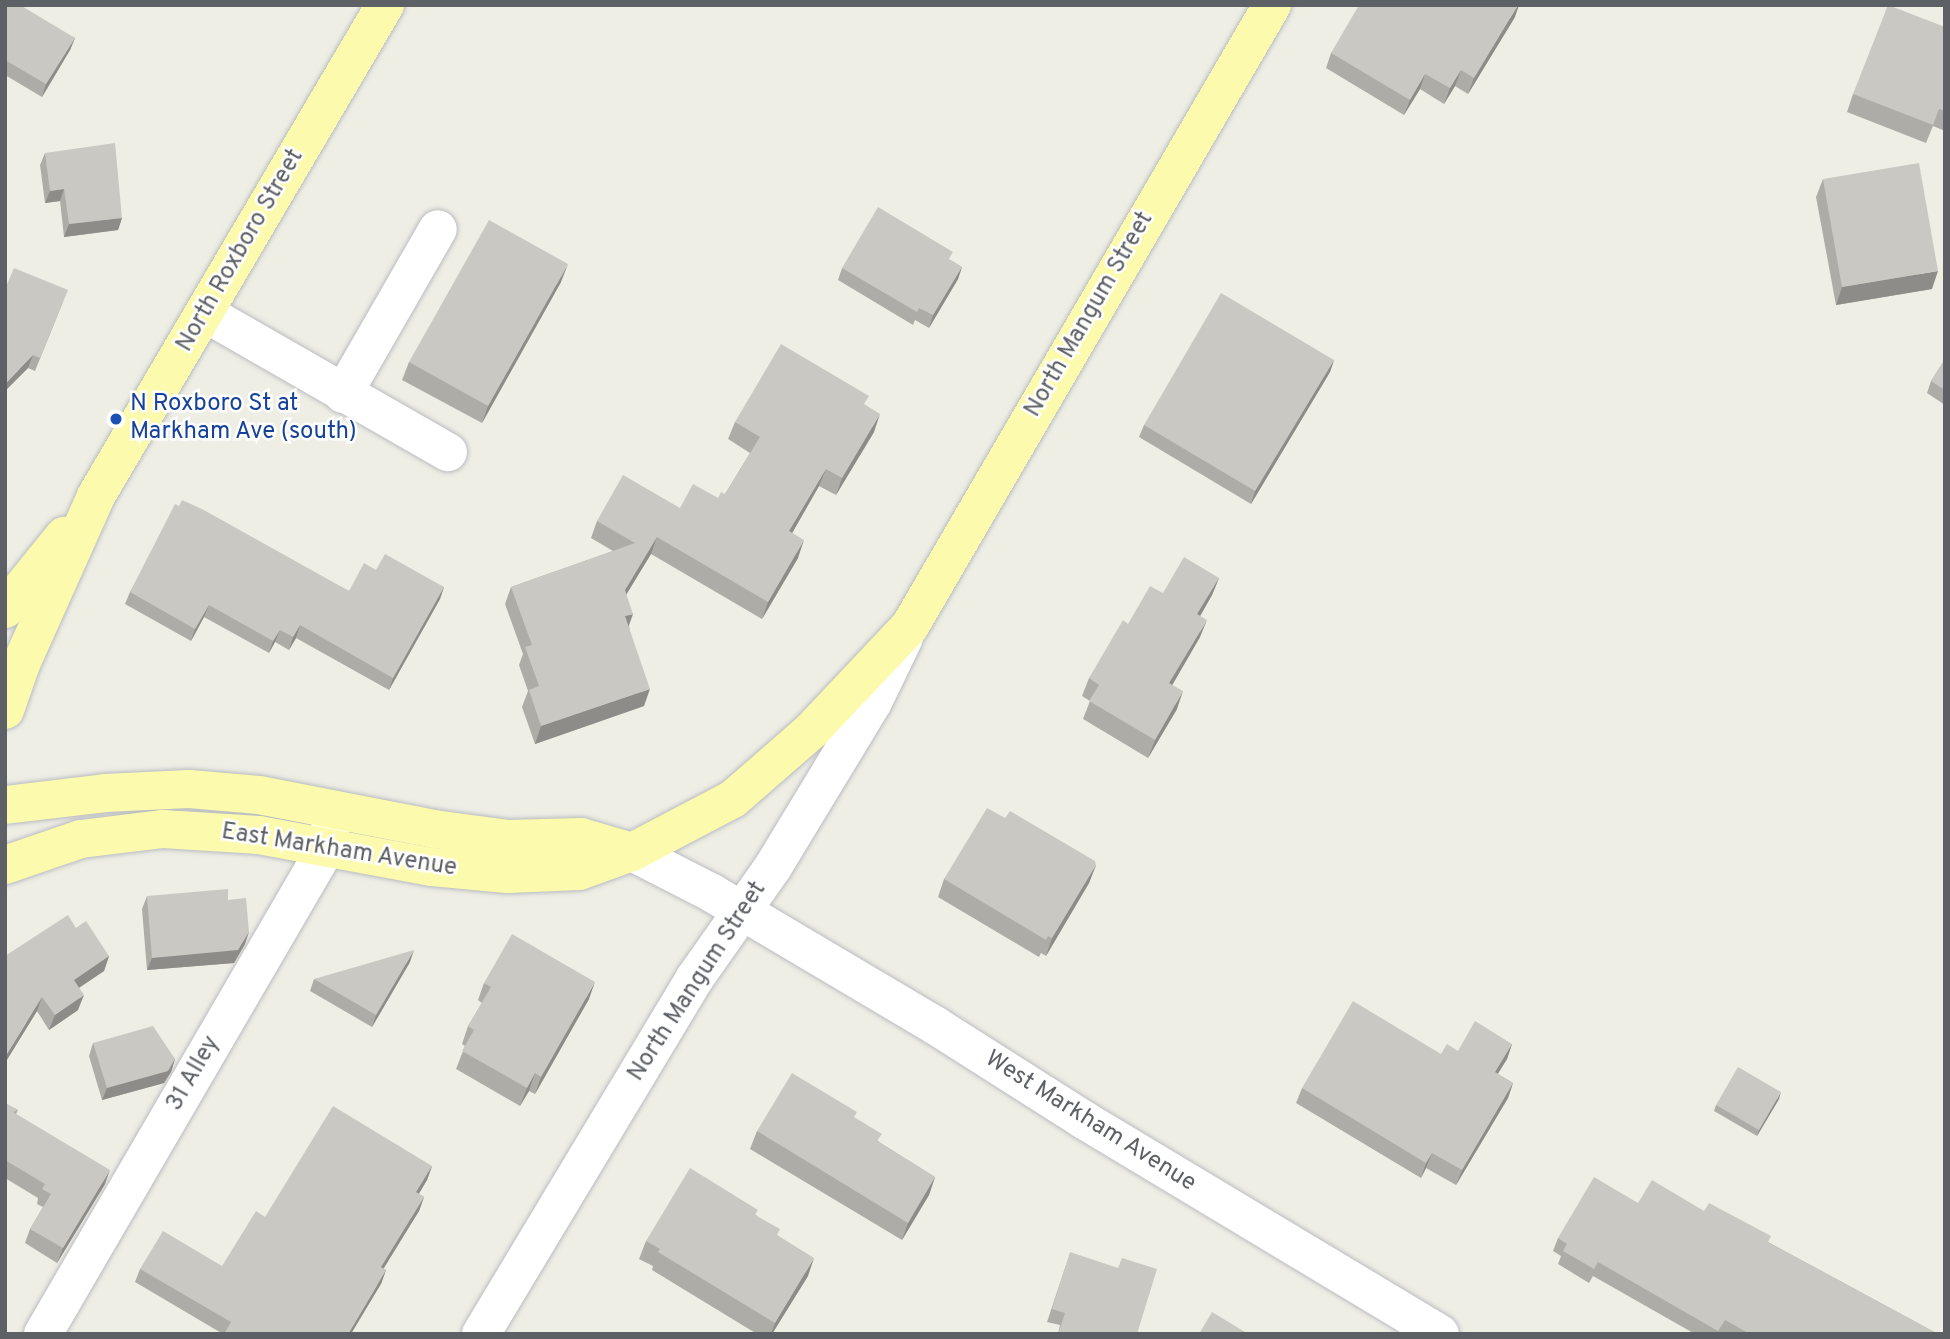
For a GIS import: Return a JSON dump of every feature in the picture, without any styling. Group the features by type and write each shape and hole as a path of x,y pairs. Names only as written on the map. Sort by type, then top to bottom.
{"main road":[{"name":"North Roxboro Street","path":"5,710 22,664 96,496 385,5"},
{"name":"North Mangum Street","path":"632,852 733,799 812,730 910,626 1267,13"},
{"name":"North Roxboro Street","path":"5,609 96,496"},
{"name":"East Markham Avenue","path":"10,793 189,789 259,795 434,829 508,839 581,837 632,852"},
{"path":"10,793 56,846"},
{"name":"East Markham Avenue","path":"5,864 56,846 111,833 163,829 260,835 432,867 508,874 579,871 632,852"}],"street":[{"path":"343,394 438,229"},
{"path":"205,313 448,452"},
{"name":"North Mangum Street","path":"481,1334 695,978 774,867 873,702 910,626"},
{"name":"31 Alley","path":"43,1334 326,848 334,809"},
{"name":"East Markham Avenue","path":"632,852 741,910"},
{"name":"West Markham Avenue","path":"741,910 1440,1334"}],"building":[{"path":"6,5 20,5 75,38 46,84 5,60"},
{"path":"1359,5 1518,5 1474,78 1461,70 1450,88 1425,74 1410,100 1331,53"},
{"path":"1888,5 1945,27 1945,111 1939,109 1933,125 1853,94"},
{"path":"115,143 122,218 69,224 64,189 50,191 45,153"},
{"path":"1919,163 1938,271 1842,287 1823,179"},
{"path":"878,207 953,252 949,259 962,267 933,315 919,308 917,312 842,268"},
{"path":"489,220 568,264 488,406 409,362"},
{"path":"14,268 68,290 40,358 33,355 5,384 5,289"},
{"path":"1221,293 1334,360 1255,491 1144,425"},
{"path":"781,344 869,396 864,404 880,414 842,478 826,469 789,531 804,540 768,602 657,537 625,590 633,614 625,616 650,689 541,726 529,690 539,686 525,647 532,645 511,587 635,543 597,521 623,475 680,508 693,484 718,498 721,492 725,494 760,437 735,422"},
{"path":"1945,359 1945,390 1931,381"},
{"path":"182,500 349,591 364,563 376,570 385,554 444,587 393,678 300,625 293,637 280,630 273,641 209,605 195,629 130,592 175,504 179,506"},
{"path":"1184,557 1219,578 1197,614 1207,620 1169,683 1183,691 1155,740 1089,701 1099,685 1089,678 1123,620 1128,624 1150,586 1163,593"},
{"path":"987,808 1005,818 1010,811 1095,861 1096,865 1052,938 1048,936 1046,940 944,879"},
{"path":"228,889 228,900 246,898 249,932 238,950 152,958 147,896"},
{"path":"68,915 76,928 86,921 109,956 74,980 84,995 55,1015 42,997 5,1057 5,956"},
{"path":"512,934 595,982 541,1077 535,1073 527,1088 462,1051 474,1030 468,1026 491,987 484,983"},
{"path":"414,950 376,1015 314,979"},
{"path":"1353,1001 1441,1054 1447,1044 1458,1051 1475,1021 1512,1044 1495,1072 1513,1083 1462,1170 1432,1153 1426,1163 1302,1088"},
{"path":"153,1026 175,1059 168,1071 107,1088 93,1043"},
{"path":"1738,1067 1781,1092 1759,1130 1716,1105"},
{"path":"792,1073 857,1112 854,1117 882,1134 877,1141 935,1177 908,1223 757,1131"},
{"path":"5,1103 18,1110 13,1112 110,1170 63,1248 30,1229 51,1194 42,1189 45,1184 5,1160"},
{"path":"333,1106 432,1166 416,1192 424,1197 381,1267 386,1270 348,1334 224,1334 231,1322 140,1269 163,1231 222,1266 256,1211 265,1217"},
{"path":"690,1168 758,1210 755,1215 780,1229 777,1235 814,1258 775,1323 658,1252 660,1249 646,1241"},
{"path":"1594,1177 1638,1203 1652,1180 1704,1211 1709,1203 1771,1236 1768,1242 1938,1334 1750,1334 1725,1320 1718,1331 1598,1262 1594,1269 1563,1251 1567,1244 1558,1238"},
{"path":"1070,1252 1118,1268 1122,1258 1157,1269 1137,1334 1058,1334 1065,1313 1052,1309"},
{"path":"1212,1312 1245,1332 1244,1334 1199,1334"}],"place":[{"name":"N Roxboro St at Markham Ave (south)","path":"116,419"}]}
